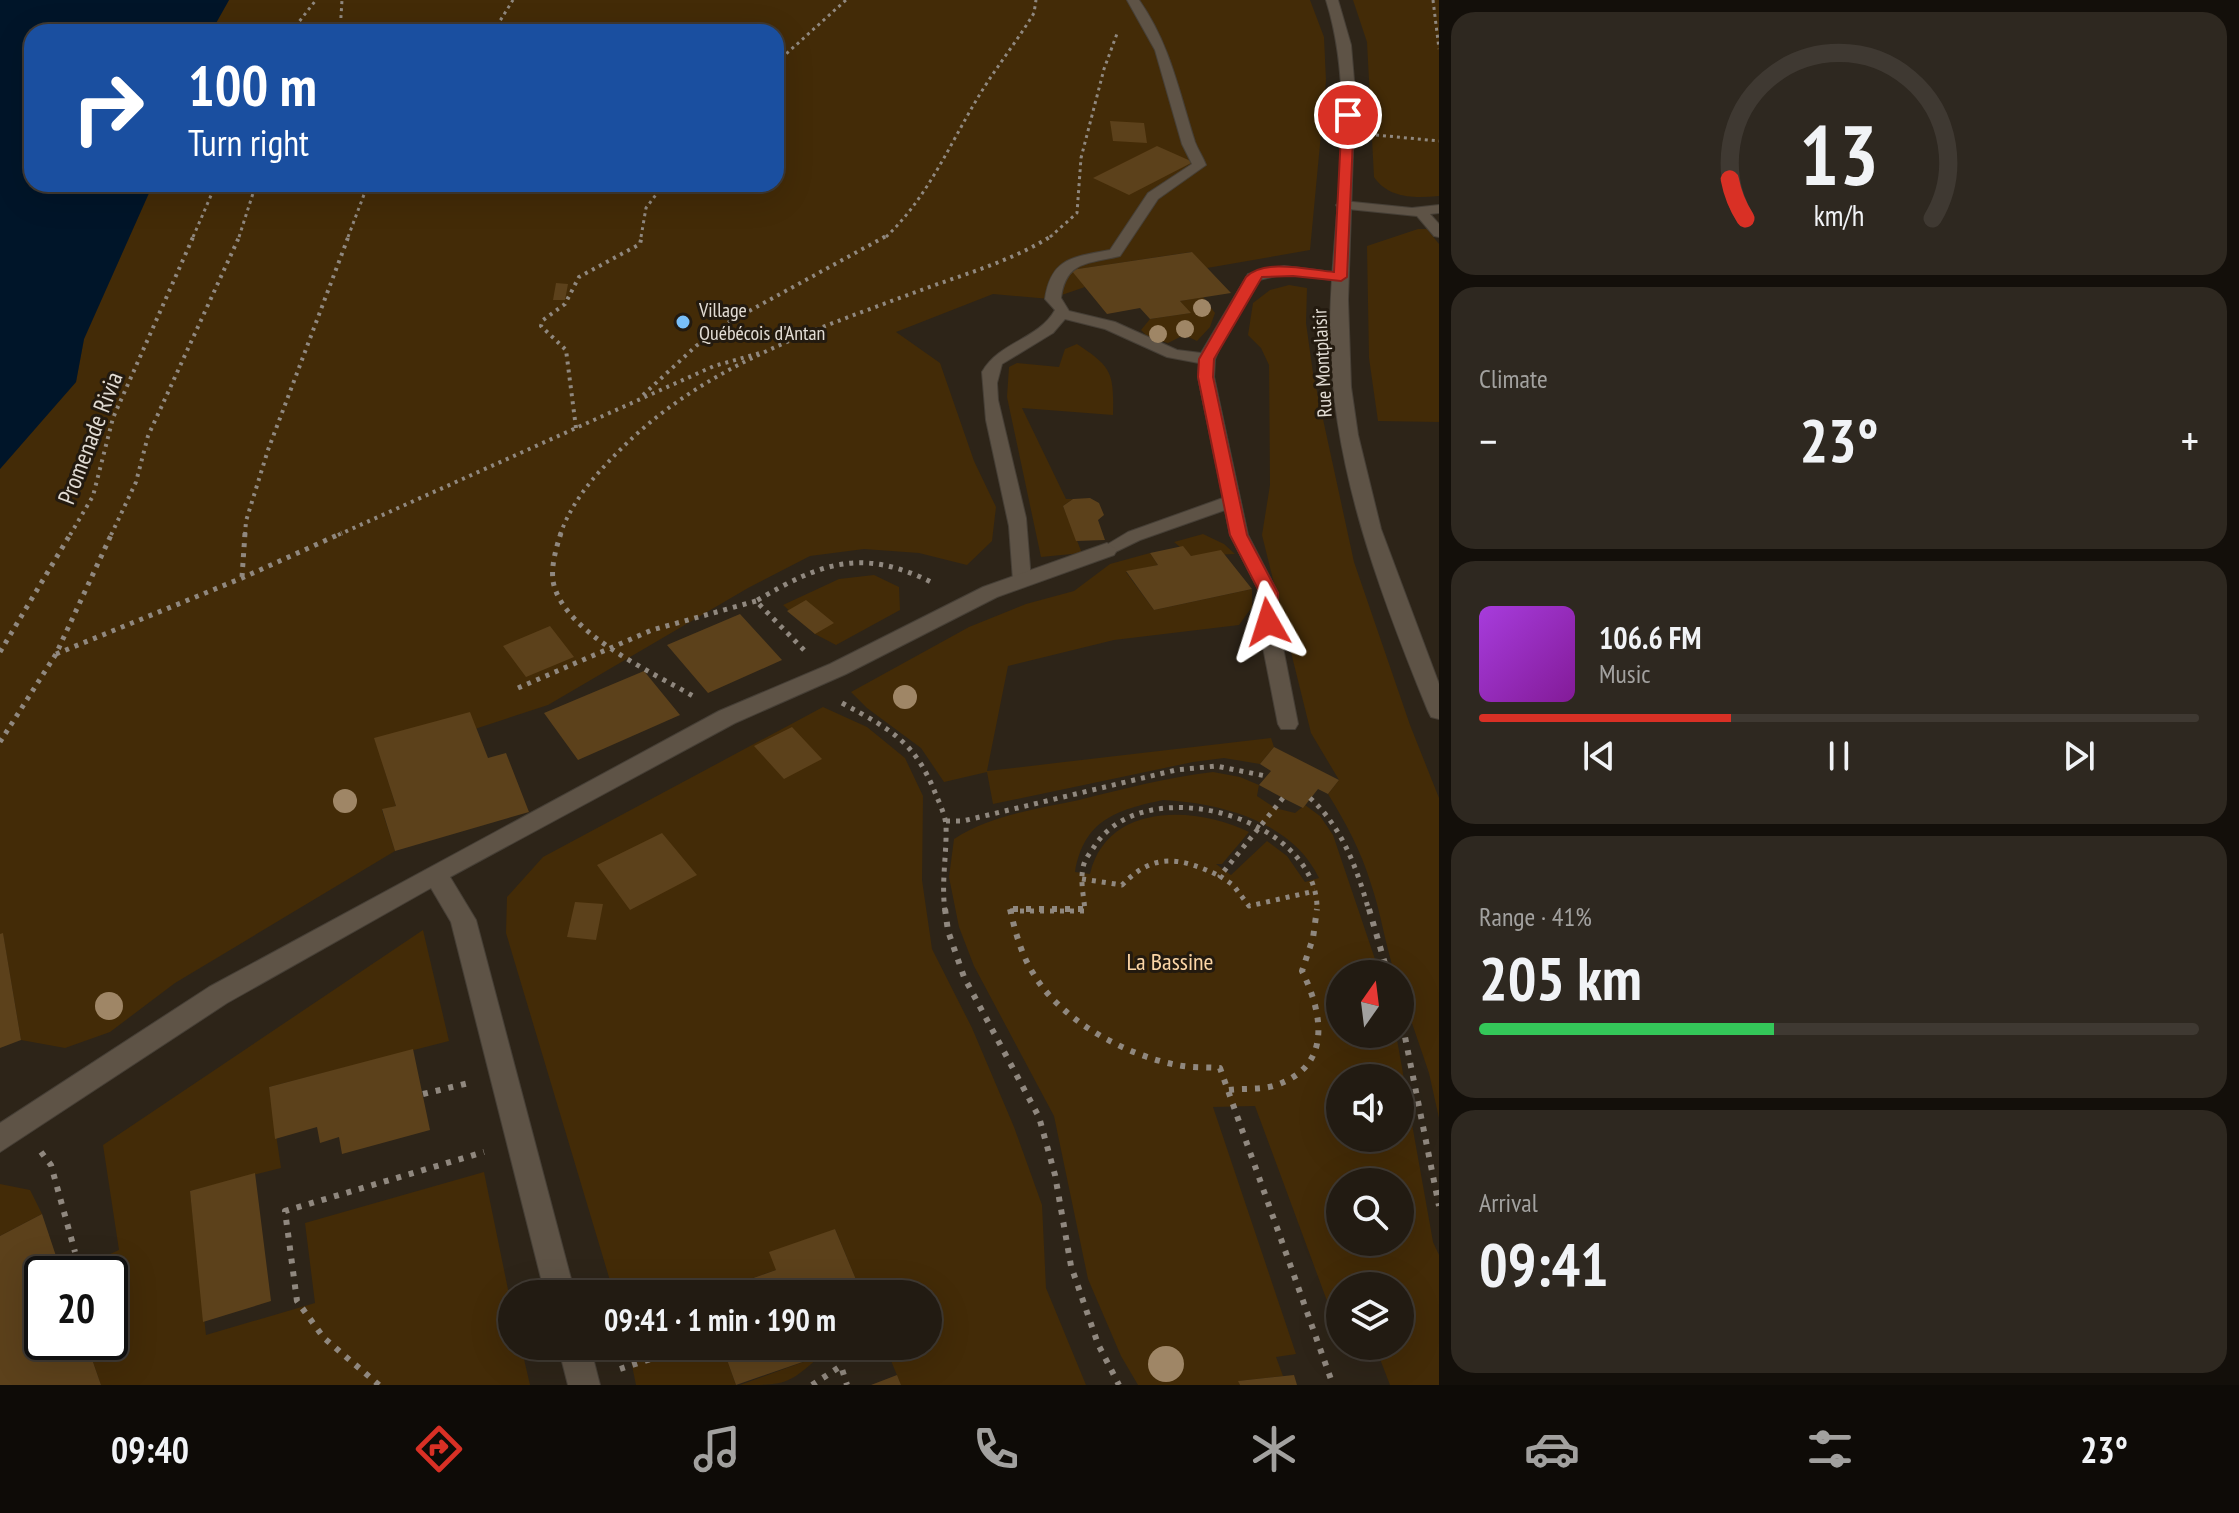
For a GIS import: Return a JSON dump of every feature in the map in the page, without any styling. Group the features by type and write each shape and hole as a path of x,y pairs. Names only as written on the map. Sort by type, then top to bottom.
{"street":[{"name":"Rue Montplaisir","path":"1332,0 1341,32 1348,86 1341,277 1341,380 1363,504 1398,612 1439,711"},
{"path":"9,1134 218,995 727,717 817,678 967,603 1107,550"},
{"path":"435,874 463,920 556,1280"},
{"path":"578,1360 584,1383"}],"lane":[{"path":"1022,580 1017,517 989,374 999,358 1046,333 1061,314 1063,309 1053,299 1054,280 1060,270 1067,264 1115,253 1153,196 1199,165 1199,159 1190,149 1172,79 1145,15 1133,0"},
{"path":"1343,205 1421,212 1439,209"},
{"path":"1421,212 1439,233"},
{"path":"1288,724 1268,622 1269,593 1239,535 1206,377 1207,359 1253,277 1259,273 1293,272 1341,277"},
{"path":"1061,314 1110,325 1173,354 1207,359"},
{"path":"1107,550 1134,536 1232,501"}],"path":[{"path":"297,24 316,0"},
{"path":"340,24 342,0"},
{"path":"498,24 513,0"},
{"path":"784,56 846,0"},
{"path":"638,399 696,346 729,322 883,240 906,218 933,180 985,86 1020,37 1034,13 1036,0"},
{"path":"1433,0 1439,49"},
{"path":"727,717 593,636 567,611 554,584 554,558 562,527 581,492 618,450 667,407 717,376 780,347 996,263 1041,241 1076,216 1079,207 1077,182 1085,144 1105,60 1122,21"},
{"path":"1367,134 1439,141"},
{"name":"Promenade Rivia","path":"0,652 93,496 113,418 212,192"},
{"path":"0,742 56,654 136,482 148,436 244,226 254,192"},
{"path":"242,578 246,521 268,450 365,192"},
{"path":"576,428 566,350 541,326 543,320 565,304 579,277 640,244 646,208 658,192"},
{"path":"56,654 242,578 714,366 780,347"},
{"path":"518,688 652,630 756,601 794,578 838,562 880,561 915,571 967,603"},
{"path":"756,601 817,678 914,751 926,770 946,821 942,889 948,931 964,977 1039,1117 1055,1175 1071,1266 1098,1344 1119,1385"},
{"path":"946,821 963,821 1176,770 1216,766 1266,776"},
{"path":"1220,876 1283,798"},
{"path":"1310,798 1322,806 1335,823 1347,848 1383,960"},
{"path":"1229,1090 1273,1086 1302,1073 1317,1051 1321,1022 1310,984 1302,971 1314,940 1315,891 1312,880 1294,852 1261,829 1231,814 1188,806 1155,807 1120,820 1096,840 1085,861 1082,879 1085,911 1010,909 1017,938 1034,977 1088,1028 1128,1049 1173,1064 1220,1068 1333,1385"},
{"path":"1082,879 1122,885 1133,871 1152,861 1175,860 1220,876 1233,885 1249,906 1315,891"},
{"path":"1407,1048 1439,1206"},
{"path":"423,1094 502,1075"},
{"path":"9,1134 51,1165 75,1252"},
{"path":"379,1385 324,1338 297,1301 285,1211 519,1142"},
{"path":"584,1383 651,1360"},
{"path":"812,1385 841,1366 847,1385"}],"green space":[{"path":"229,0 1310,0 1324,37 1326,81 1310,250 1207,268 1191,252 1072,270 1085,287 1050,299 993,294 896,332 940,363 974,461 996,507 992,541 967,565 919,553 864,549 810,556 748,588 548,705 435,742 383,765 396,806 382,810 395,851 175,983 110,1032 65,1048 21,1040 3,934 0,934 0,469 76,382 84,339 149,192 784,192 784,24 216,24"},
{"path":"1353,0 1439,0 1439,196 1412,197 1395,193 1387,190 1374,177 1367,42"},
{"path":"1418,229 1427,229 1439,244 1439,422 1378,421 1369,358 1367,246"},
{"path":"1289,285 1307,288 1306,323 1313,373 1354,562 1410,725 1439,798 1439,1118 1429,1073 1414,1029 1414,960 1391,960 1367,872 1328,794 1339,780 1311,733 1262,535 1270,485 1269,365 1261,348 1248,335 1253,303 1270,290"},
{"path":"1203,297 1215,313 1210,327 1197,341 1184,335 1168,343 1148,337 1141,330 1150,319 1190,313 1180,301"},
{"path":"1077,344 1098,359 1108,372 1113,389 1113,415 1022,408 1066,499 1073,499 1063,506 1082,553 1041,557 1007,397 1009,367 1017,363 1059,367 1065,349"},
{"path":"1203,534 1224,544 1235,554 1191,556 1174,542"},
{"path":"1150,553 1158,565 1126,572 1154,610 1252,589 1252,607 1239,625 1114,640 1008,666 987,771 1271,738 1274,747 1260,764 1224,758 1193,762 993,804 987,772 944,782 921,748 867,708 851,692 969,627 1026,604 1074,591 1110,564"},
{"path":"874,575 899,587 900,610 836,645 815,634 783,605 839,579"},
{"path":"823,707 867,727 905,758 923,796 922,880 932,949 972,1028 1014,1127 1042,1205 1046,1288 1086,1385 901,1385 891,1360 942,1360 942,1280 856,1280 835,1229 776,1270 747,1280 610,1280 506,933 507,897 543,857"},
{"name":"La Bassine","path":"1213,772 1240,777 1259,785 1257,796 1275,808 1295,813 1305,805 1320,816 1333,835 1375,960 1326,960 1326,1048 1398,1048 1401,1064 1326,1064 1326,1152 1414,1152 1414,1135 1433,1242 1439,1255 1439,1385 1390,1385 1380,1360 1414,1360 1414,1272 1326,1272 1326,1298 1255,1106 1213,1107 1296,1354 1276,1357 1283,1376 1239,1381 1240,1385 1138,1385 1121,1356 1088,1279 1054,1116 974,966 959,927 949,877 954,839 968,831 1014,814","holes":["1163,800 1230,811 1273,829 1307,858 1319,878 1305,882 1287,856 1267,841 1231,875 1216,864 1222,864 1249,832 1204,817 1180,815 1156,816 1134,822 1115,833 1100,850 1090,874 1075,872 1086,840 1105,820 1131,808"]},
{"path":"423,930 449,1041 269,1087 281,1168 190,1191 206,1335 315,1303 305,1223 484,1172 506,1280 498,1280 498,1360 524,1360 530,1385 101,1385 92,1360 128,1360 128,1256 106,1256 119,1250 103,1145"},
{"path":"0,1184 30,1190 42,1214 0,1236"},
{"path":"631,1360 727,1360 736,1385 636,1385"},
{"path":"809,1360 815,1360 785,1381 740,1385"}],"water":[{"path":"0,0 229,0 216,24 24,24 24,192 149,192 84,339 76,382 0,469"}],"building":[{"path":"1110,121 1144,123 1147,143 1113,141"},
{"path":"1157,146 1193,162 1129,195 1093,178"},
{"path":"1192,252 1231,293 1180,301 1191,313 1150,319 1140,308 1107,314 1071,270"},
{"path":"556,283 568,284 565,300 553,300"},
{"path":"1090,498 1099,503 1104,515 1098,520 1105,540 1076,541 1063,506 1073,499"},
{"path":"1183,546 1191,556 1221,550 1252,589 1154,610 1126,571 1158,565 1150,553"},
{"path":"806,600 834,623 815,634 787,611"},
{"path":"740,614 782,660 708,693 667,645"},
{"path":"550,626 574,657 526,677 503,646"},
{"path":"644,671 680,715 578,760 544,713"},
{"path":"470,712 488,758 506,753 529,812 395,851 382,809 396,806 374,738"},
{"path":"792,727 822,759 784,779 754,746"},
{"path":"1274,747 1339,780 1328,794 1318,789 1303,808 1283,798 1259,785 1271,771 1260,764"},
{"path":"662,833 697,875 630,910 597,865"},
{"path":"575,902 603,904 596,940 567,937"},
{"path":"3,933 21,1040 0,1048 0,934"},
{"path":"413,1049 430,1130 342,1154 339,1137 320,1143 317,1127 275,1139 269,1087"},
{"path":"255,1173 271,1301 203,1322 190,1191"},
{"path":"42,1214 56,1256 24,1256 24,1360 92,1360 101,1385 0,1385 0,1236"},
{"path":"835,1229 856,1280 748,1280 776,1270 769,1252"},
{"path":"727,1360 808,1360 736,1385"},
{"path":"897,1375 901,1385 871,1385"},
{"path":"1294,1375 1297,1385 1240,1385 1238,1381"}],"place":[{"name":"Village Québécois d'Antan","path":"683,322"}],"route":[{"path":"1268,622 1269,593 1239,535 1206,377 1207,359 1253,277 1259,273 1274,271 1341,277 1348,115"}]}
